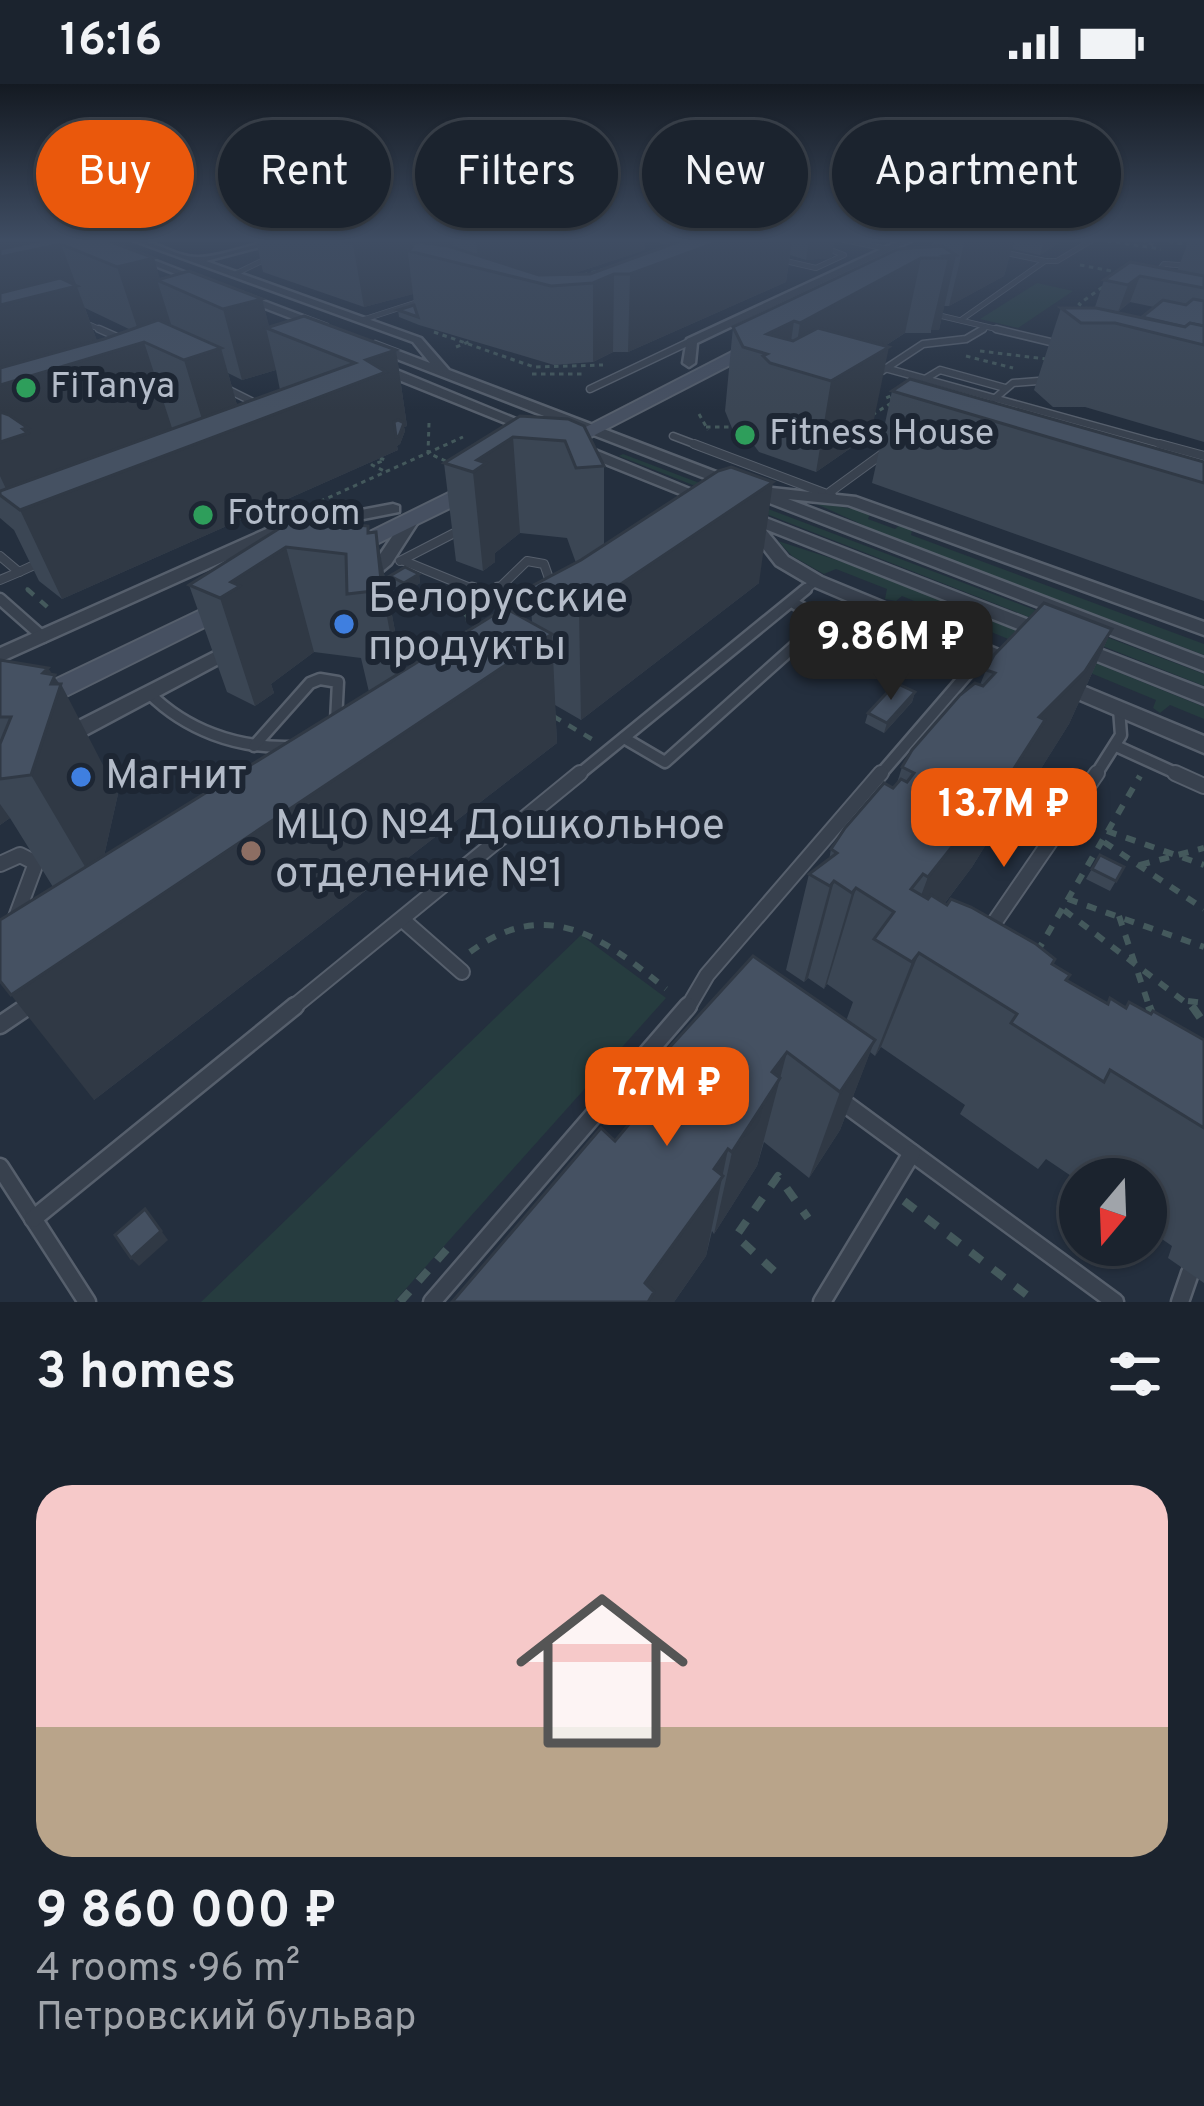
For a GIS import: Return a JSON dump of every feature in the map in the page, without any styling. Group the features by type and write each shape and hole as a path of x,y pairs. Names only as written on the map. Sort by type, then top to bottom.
{"street":[{"path":"201,297 209,300"},
{"path":"244,297 327,328"},
{"path":"298,297 417,340 444,373"},
{"path":"689,364 691,341 786,297"},
{"path":"569,432 689,364 828,297"},
{"path":"317,554 714,368 785,329"},
{"path":"370,345 444,373 747,515 1204,697"},
{"path":"357,359 754,492 1204,665"},
{"path":"714,368 753,364"},
{"path":"367,380 421,384"},
{"path":"754,492 831,494 1204,629"},
{"path":"339,592 394,560 402,514"},
{"path":"0,656 277,531 402,514"},
{"path":"747,515 782,561 817,581 1204,745"},
{"path":"0,700 254,585 0,719"},
{"path":"37,752 254,637"}],"lane":[{"path":"362,320 431,297"},
{"path":"961,320 994,297"},
{"path":"427,299 442,304"},
{"path":"918,310 1076,348"},
{"path":"74,317 132,343"},
{"path":"857,386 922,344 966,339 986,327"},
{"path":"100,344 120,338"},
{"path":"590,389 691,341"},
{"path":"885,368 1204,456"},
{"path":"926,380 940,370 1005,388"},
{"path":"994,398 1013,383 1061,380"},
{"path":"214,383 255,399 267,409"},
{"path":"958,398 968,391"},
{"path":"674,436 831,494 901,439"},
{"path":"888,450 907,456"},
{"path":"394,560 467,526"},
{"path":"0,556 17,575"},
{"path":"0,580 55,556"},
{"path":"394,560 490,596 576,588"},
{"path":"490,596 527,561 534,560 544,564 553,591"},
{"path":"33,1219 817,581"},
{"path":"0,599 43,637"},
{"path":"624,738 665,762 816,627 818,618 813,611 792,602"},
{"path":"432,1302 986,652"},
{"path":"254,746 310,683 320,679 338,682 335,732"},
{"path":"149,693 176,716 254,746 285,749 302,743"},
{"path":"977,948 1116,746 1121,735 1119,709"},
{"path":"1116,746 1204,786"},
{"path":"0,864 20,855 36,863 11,929"},
{"path":"404,921 459,969"},
{"path":"697,995 715,1008"},
{"path":"0,1025 40,998"},
{"path":"822,1087 1115,1302"},
{"path":"822,1302 912,1153"},
{"path":"0,1168 87,1302"},
{"path":"1180,1302 1190,1273"}],"path":[{"path":"1089,297 1079,304 1103,313"},
{"path":"432,331 541,366 602,365"},
{"path":"456,347 469,342"},
{"path":"979,351 992,362 1005,388"},
{"path":"1029,372 963,355 979,351 1045,358 1058,366"},
{"path":"493,360 506,355"},
{"path":"584,374 585,364"},
{"path":"540,374 541,366"},
{"path":"532,374 600,374"},
{"path":"857,386 887,395 902,394 907,401"},
{"path":"887,395 893,402"},
{"path":"866,419 893,402 921,405"},
{"path":"428,453 429,423"},
{"path":"706,427 731,427"},
{"path":"301,510 463,437"},
{"path":"428,453 452,464"},
{"path":"380,458 385,460 372,465 386,472"},
{"path":"17,575 61,619"},
{"path":"463,608 471,647"},
{"path":"468,617 485,623"},
{"path":"539,707 610,750"},
{"path":"1032,961 1148,761"},
{"path":"1107,831 1204,865"},
{"path":"1102,840 1204,909"},
{"path":"1139,865 1204,848"},
{"path":"1068,899 1204,946"},
{"path":"1062,908 1188,1001 1204,1023"},
{"path":"1119,916 1153,1017"},
{"path":"459,969 488,936 562,927 596,935 666,989"},
{"path":"1188,1001 1204,1003"},
{"path":"774,1271 736,1236 778,1176 788,1185 793,1205 808,1218"},
{"path":"889,1190 949,1241 1036,1302"}],"green space":[{"path":"1015,297 1064,297 1018,328 980,319"},
{"path":"619,456 1204,674 1204,686"},
{"path":"812,502 871,512 868,519 895,529 901,524 913,527 911,535 1204,644 1204,655 883,534"},
{"path":"778,541 861,568 1204,707 1204,719 1170,705 1160,713 1153,708 1156,700 979,627 969,633 963,629 968,623 902,596 896,601 885,599 887,589 836,569 824,574 792,556"},
{"path":"581,935 666,998 394,1302 201,1302"}],"building":[{"path":"0,297 33,297 0,305"},
{"path":"195,297 262,299 223,309"},
{"path":"797,297 849,297 800,323 794,321 767,334 793,341 818,328 889,347 831,381 770,363 763,356 767,354 743,347 733,327"},
{"path":"1193,299 1204,301 1204,326 1190,323 1185,327 1142,317 1163,300 1186,305"},
{"path":"414,305 418,317 398,310"},
{"path":"1061,308 1096,308 1185,327 1190,323 1204,326 1204,345 1115,323 1081,323"},
{"path":"304,316 396,350 366,360 386,372 20,510 0,495 0,491 355,363 266,328"},
{"path":"158,320 221,348 184,360 144,342 0,385 0,368"},
{"path":"910,379 1204,462 1204,483 892,391"},
{"path":"0,412 28,428 23,429 28,433 0,442"},
{"path":"520,416 568,419 584,426 604,466 576,468 565,441 513,437 477,460 486,463 473,472 444,463"},
{"path":"394,422 404,423 396,437"},
{"path":"731,467 773,482 579,612 530,587 581,560 718,471"},
{"path":"304,518 361,522 358,525 368,526 368,533 376,532 382,590 347,594 346,554 286,547 231,582 240,586 220,598 189,585 288,523"},
{"path":"405,567 419,574 404,583 390,576"},
{"path":"1044,603 1112,629 1085,671 1039,717 1045,720 1013,770 928,877 923,874 911,889 947,905 951,899 971,907 1036,944 1055,959 1052,964 1070,975 1066,980 1108,1004 1110,998 1126,1008 1129,1002 1153,1011 1204,1040 1204,1128 1110,1070 1104,1082 1011,1023 1017,1014 919,953 912,962 874,939 894,912 856,888 852,893 834,881 830,886 809,874 837,853 831,849 845,828 884,783 893,788 901,779 907,782 914,773 902,767 912,750 960,695 975,683 983,686 995,673 986,670 994,655"},
{"path":"505,608 552,634 11,995 0,981 0,920"},
{"path":"0,660 48,668 43,673 55,675 51,684 61,684 31,775 0,779 0,744 11,717 0,717"},
{"path":"896,683 915,692 887,723 868,713"},
{"path":"1100,855 1124,867 1116,881 1092,869"},
{"path":"753,956 875,1040 840,1092 787,1052 772,1072 780,1078 732,1152 728,1149 714,1169 723,1176 645,1283 654,1292 648,1302 452,1302 601,1128 615,1141 670,1075 659,1067 673,1051 669,1048"},
{"path":"145,1209 161,1231 131,1258 115,1235"}],"place":[{"name":"FiTanya","path":"26,388"},
{"name":"Fitness House","path":"745,435"},
{"name":"Fotroom","path":"203,515"},
{"name":"Белорусские продукты","path":"344,624"},
{"name":"Магнит","path":"81,777"},
{"name":"МЦО №4 Дошкольное отделение №1","path":"251,851"}]}
